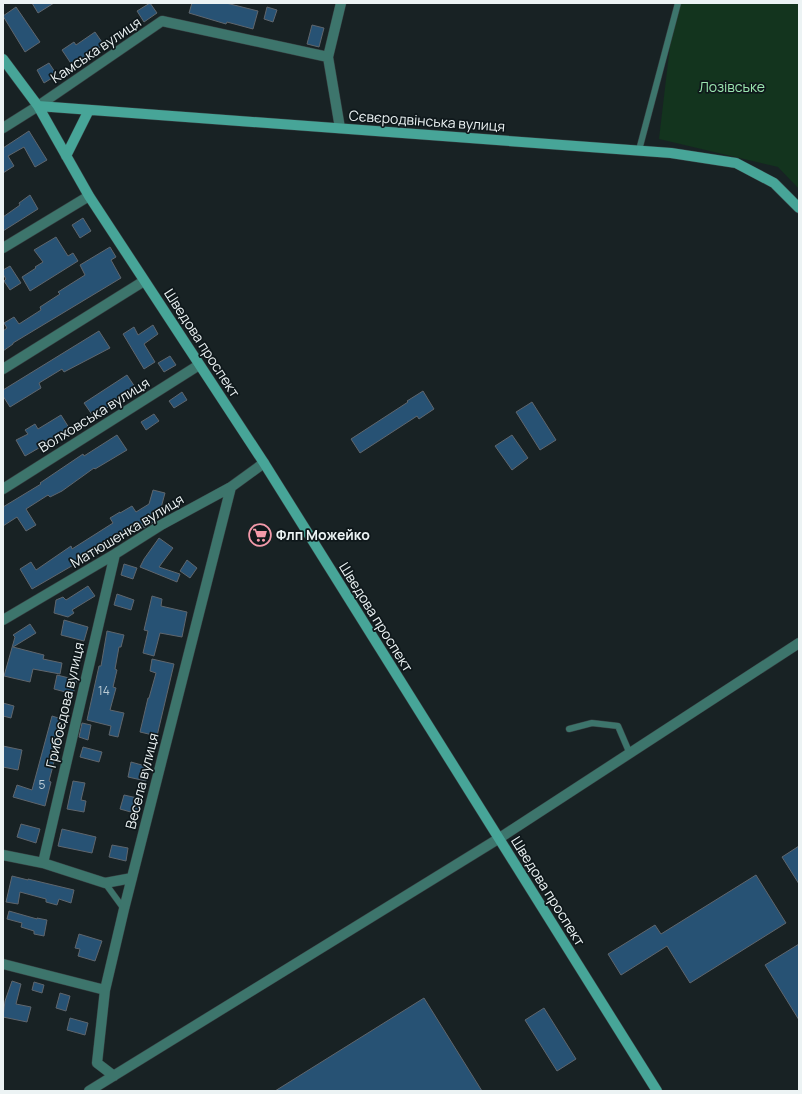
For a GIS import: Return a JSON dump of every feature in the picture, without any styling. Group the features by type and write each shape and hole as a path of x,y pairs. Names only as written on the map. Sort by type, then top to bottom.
{"street":[{"path":"340,128 328,57 341,3"},
{"name":"Камська вулиця","path":"3,128 38,106 162,21 328,57"},
{"name":"Шведова проспект","path":"3,59 38,106 89,196 264,463 657,1091"},
{"name":"Сєвєродвінська вулиця","path":"38,106 671,153 736,163 774,183 799,208"},
{"path":"66,156 89,110"},
{"path":"3,248 89,196"},
{"path":"3,369 144,280"},
{"name":"Волховська вулиця","path":"3,489 199,365"},
{"name":"Матюшенка вулиця","path":"4,620 161,525 231,487 264,463"},
{"name":"Весела вулиця","path":"114,1076 97,1064 105,990 124,909 231,487"},
{"name":"Грибоєдова вулиця","path":"43,863 115,554"},
{"path":"3,630 4,620"},
{"path":"89,1091 498,839 799,643"},
{"path":"3,855 43,863 105,883 132,878"},
{"path":"3,964 105,990"}],"lane":[{"path":"639,150 678,3"},
{"path":"569,729 592,723 618,726 630,754"},
{"path":"105,883 124,909"}],"green space":[{"name":"Лозівське","path":"675,3 799,3 799,189 778,167 659,139"}],"building":[{"path":"32,3 54,3 38,13"},
{"path":"150,3 157,13 144,22 137,11"},
{"path":"192,3 226,3 258,11 253,29 227,22 226,24 189,13"},
{"path":"16,7 40,42 25,52 3,16"},
{"path":"267,7 277,10 273,22 264,19"},
{"path":"312,25 324,28 319,47 307,44"},
{"path":"95,32 104,45 72,65 62,50 74,42 76,45"},
{"path":"49,63 57,75 44,83 37,70"},
{"path":"29,131 47,160 35,167 24,147 8,156 14,166 3,173 3,148"},
{"path":"30,195 38,209 3,231 3,217 20,205 19,203"},
{"path":"83,218 91,231 80,238 72,225"},
{"path":"56,237 68,256 73,253 78,261 30,291 22,277 43,262 34,250"},
{"path":"110,247 116,257 111,260 121,278 13,343 3,351 3,331 7,328 4,323 14,317 19,324 41,310 40,307 60,294 58,292 85,275 80,265"},
{"path":"10,266 21,283 10,290 4,281 6,279 3,274 3,270"},
{"path":"153,325 158,334 144,344 155,362 144,369 123,334 134,327 138,335"},
{"path":"99,331 110,348 64,372 62,369 39,383 41,388 10,407 3,396 3,390"},
{"path":"170,356 176,365 164,372 158,363"},
{"path":"127,375 137,390 93,416 84,403"},
{"path":"423,391 434,409 419,419 417,416 360,453 351,439"},
{"path":"182,392 187,400 174,408 169,401"},
{"path":"532,402 556,440 540,450 516,412"},
{"path":"154,414 159,421 146,430 141,422"},
{"path":"61,415 71,431 25,456 16,440 28,434 25,430 35,424 38,429"},
{"path":"117,435 127,450 95,469 94,468 62,491 50,497 48,495 26,509 36,525 26,531 17,517 3,526 3,507 41,484 40,483 83,454 84,456"},
{"path":"512,435 528,458 512,470 495,446"},
{"path":"153,490 165,493 158,519 144,528 142,524 132,528 89,556 32,589 20,569 31,562 36,570 71,546 72,549 113,523 110,518 120,512 132,506 136,512 149,504"},
{"path":"159,538 173,548 159,567 180,574 177,582 140,567"},
{"path":"187,560 197,568 190,578 180,571"},
{"path":"124,564 137,568 133,579 121,575"},
{"path":"88,586 95,596 72,610 74,613 68,617 54,613 56,600 63,597 66,600"},
{"path":"117,594 134,600 131,610 114,605"},
{"path":"152,596 162,599 161,606 187,612 182,637 160,633 154,656 143,653 148,631 144,630"},
{"path":"64,620 88,627 84,641 61,635"},
{"path":"30,624 36,633 13,647 44,655 43,659 62,663 60,674 33,669 30,682 4,676 15,637 13,635"},
{"path":"107,631 124,635 121,647 119,647 115,669 117,670 113,687 116,688 110,710 124,713 118,737 109,735 111,726 87,720 99,666 101,666"},
{"path":"152,659 174,664 157,736 140,732 156,673 150,671"},
{"path":"57,675 77,680 73,694 54,689"},
{"path":"3,703 14,706 11,718 3,716"},
{"path":"52,716 65,720 49,781 51,782 45,806 13,797 17,785 32,790"},
{"path":"82,723 91,725 88,740 79,737"},
{"path":"3,746 22,750 18,770 3,767"},
{"path":"83,747 102,752 99,762 80,757"},
{"path":"131,762 149,767 146,781 128,777"},
{"path":"73,781 85,783 81,800 86,801 84,812 67,809"},
{"path":"124,795 142,799 138,814 120,809"},
{"path":"21,824 40,829 36,843 17,837"},
{"path":"62,829 96,837 92,853 58,846"},
{"path":"112,845 128,848 126,861 109,857"},
{"path":"799,846 799,884 782,857"},
{"path":"756,875 786,923 690,983 667,946 621,975 608,954 655,925 661,934"},
{"path":"12,876 74,890 71,903 59,899 57,905 46,902 46,899 20,892 18,904 6,902"},
{"path":"9,911 37,919 47,920 44,936 34,934 34,931 21,927 22,923 7,919"},
{"path":"79,934 102,941 95,961 78,956 80,949 75,948"},
{"path":"799,944 799,1020 765,965"},
{"path":"12,981 21,984 16,1004 31,1007 27,1022 3,1017 5,1001"},
{"path":"34,982 44,985 42,993 32,990"},
{"path":"60,993 70,996 66,1011 56,1008"},
{"path":"424,998 482,1091 275,1091"},
{"path":"544,1008 576,1059 557,1071 525,1020"},
{"path":"70,1018 88,1023 85,1035 67,1030"}],"place":[{"name":"Флп Можейко","path":"260,535"}]}
